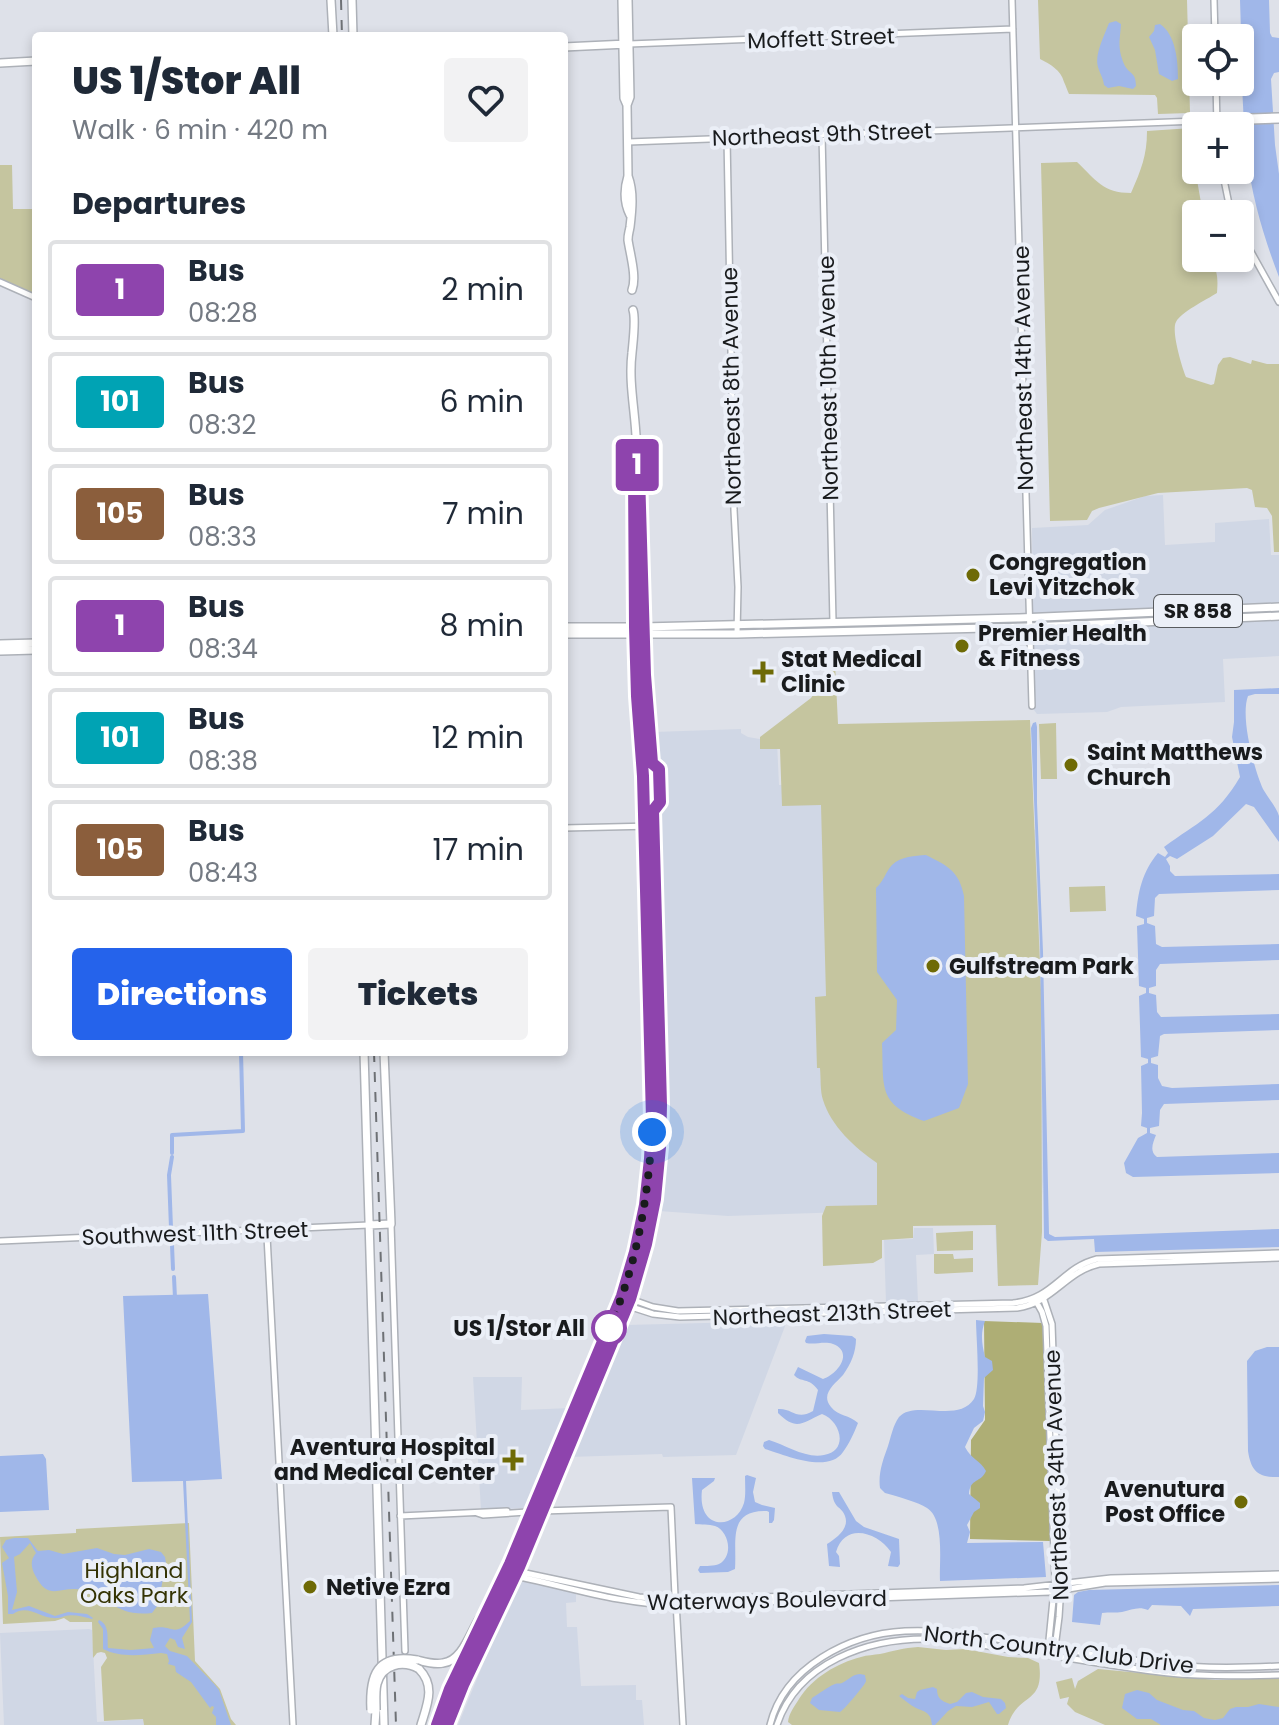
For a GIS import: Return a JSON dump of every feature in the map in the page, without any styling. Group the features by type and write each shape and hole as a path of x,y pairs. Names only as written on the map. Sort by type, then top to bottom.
{"main road":[{"path":"331,0 333,32"},
{"path":"352,0 353,32"},
{"path":"437,1725 492,1602 512,1573 532,1511 578,1413 624,1301 635,1252 649,1215 652,931 649,826 637,696 639,631 634,474 637,384 633,326 630,321 633,310 629,281 631,247 628,239 632,207 628,176 627,105 624,98 625,0"},
{"path":"568,47 626,44"},
{"path":"0,63 32,61"},
{"name":"SR 858","path":"568,634 738,629 933,629 1124,614 1279,607"},
{"path":"1105,624 1124,614"},
{"name":"SR 858","path":"738,629 833,622 963,620 1105,624 1279,616"},
{"path":"933,629 938,624 963,620"},
{"name":"SR 858","path":"568,627 639,631"},
{"path":"0,644 32,643"},
{"path":"0,651 32,650"},
{"path":"649,826 647,912 657,950 661,1110 659,1159 650,1198"},
{"path":"364,1056 384,1725"},
{"path":"384,1056 391,1224"},
{"name":"Southwest 11th Street","path":"369,1225 391,1224"},
{"path":"447,1725 542,1511 577,1427 581,1396 624,1301"},
{"path":"374,1725 371,1683 379,1668 394,1659 406,1658 446,1663 457,1656 485,1607 492,1602"},
{"path":"463,1661 460,1679 463,1685"},
{"path":"373,1710 377,1682 384,1671 403,1664 419,1669 427,1678 430,1690 421,1725"}],"street":[{"name":"Northeast 14th Avenue","path":"1012,0 1032,706"},
{"path":"1214,0 1215,24"},
{"name":"Moffett Street","path":"626,44 1013,29"},
{"name":"Northeast 9th Street","path":"1254,119 1278,118"},
{"name":"Northeast 9th Street","path":"628,142 1182,124"},
{"name":"Northeast 10th Avenue","path":"822,134 833,622"},
{"name":"Northeast 8th Avenue","path":"727,138 738,629"},
{"path":"1254,257 1279,302"},
{"path":"0,282 32,296"},
{"path":"568,828 649,826"},
{"path":"391,1224 405,1651"},
{"name":"Southwest 11th Street","path":"0,1241 369,1225"},
{"path":"265,1230 293,1725"},
{"path":"1041,1299 1075,1267 1097,1259 1279,1255"},
{"name":"Northeast 213th Street","path":"624,1301 678,1311 1013,1303 1041,1299"},
{"name":"Northeast 34th Avenue","path":"1041,1299 1052,1324 1058,1588 1051,1655"},
{"path":"400,1516 670,1507 683,1725"},
{"name":"Waterways Boulevard","path":"512,1573 646,1604 676,1600 1058,1588 1111,1578 1279,1576"},
{"name":"North Country Club Drive","path":"770,1725 781,1697 799,1674 842,1647 882,1634 933,1630 1231,1672 1279,1666"},
{"name":"North Country Club Drive","path":"777,1725 788,1700 821,1667 845,1655 910,1639 933,1639 1157,1672 1279,1675"}],"shaded area":[{"path":"1163,495 1165,545 1215,542 1215,523 1269,519 1271,555 1279,555 1279,656 1223,659 1225,702 1121,707 1107,712 1037,714 1034,710 1032,528 1088,525 1105,510 1145,496"},
{"path":"741,729 741,733 748,737 777,742 779,785 837,783 1036,830 1043,1181 1036,1285 998,1284 995,1221 907,1210 728,1216 659,1211 665,1148 665,1075 658,890 659,813 654,732"},
{"path":"914,1228 933,1228 934,1254 916,1255 918,1302 886,1303 884,1240 913,1239"},
{"path":"787,1321 736,1455 569,1457 626,1325"},
{"name":"Aventura Hospital and Medical Center","path":"473,1377 522,1377 521,1410 571,1408 526,1508 481,1510"},
{"path":"521,1581 576,1593 576,1602 566,1603 567,1627 577,1627 581,1686 636,1685 636,1700 642,1700 644,1725 458,1725 516,1584"},
{"path":"92,1630 97,1722 143,1719 144,1725 4,1725 0,1633"}],"green space":[{"path":"1038,0 1187,0 1188,24 1182,24 1182,96 1190,96 1190,112 1158,114 1155,95 1069,94 1058,71 1040,59"},
{"path":"1182,129 1182,184 1198,184 1201,200 1182,200 1182,272 1216,272 1217,275 1217,293 1188,310 1176,322 1175,333 1186,377 1214,384 1218,365 1223,358 1230,357 1251,364 1252,360 1279,364 1279,552 1274,552 1272,516 1267,508 1255,507 1252,490 1247,488 1158,493 1099,508 1092,511 1087,520 1050,521 1041,163 1077,162 1107,188 1131,193 1143,163 1147,131"},
{"path":"0,165 12,165 13,209 32,209 32,293 0,278"},
{"name":"Gulfstream Park","path":"835,663 838,724 1030,720 1041,990 1042,1232 1038,1285 998,1286 996,1225 913,1226 913,1238 882,1240 882,1258 873,1263 823,1266 822,1216 826,1206 877,1205 877,1163 852,1143 832,1119 823,1100 820,1068 817,1068 815,997 826,996 821,805 782,806 780,749 760,749 760,737 811,698"},
{"path":"1056,723 1057,779 1041,779 1039,724"},
{"path":"1105,886 1106,911 1070,912 1069,887"},
{"path":"973,1231 973,1250 937,1251 936,1233"},
{"path":"934,1254 953,1254 954,1259 973,1258 973,1272 936,1274"},
{"path":"984,1321 1043,1323 1046,1333 1050,1541 970,1539 971,1440 985,1420"},
{"name":"Highland Oaks Park","path":"189,1523 195,1661 220,1689 236,1725 144,1725 143,1719 104,1721 101,1667 107,1658 101,1652 93,1658 92,1622 70,1622 64,1618 3,1624 0,1537"},
{"path":"918,1647 965,1649 1028,1658 1039,1663 1038,1686 1018,1707 1008,1725 792,1725 788,1722 804,1691 834,1667 863,1656"},
{"path":"1098,1669 1216,1680 1279,1678 1279,1725 1105,1725 1075,1712 1067,1704 1069,1697 1060,1699 1056,1682 1072,1678 1075,1689 1078,1681"}],"water":[{"path":"1240,0 1269,0 1270,33 1272,37 1279,38 1279,72 1274,73 1271,79 1279,174 1279,277 1259,218 1252,184 1254,112 1244,112 1243,96 1254,96 1254,24 1241,24"},
{"path":"1116,21 1121,24 1122,58 1136,81 1133,89 1119,86 1108,88 1098,67 1097,57 1109,23"},
{"path":"1160,24 1170,35 1175,49 1178,79 1172,81 1159,74 1155,50 1149,37 1155,25"},
{"path":"1279,688 1279,694 1248,696 1246,717 1259,780 1279,816 1279,842 1254,807 1246,804 1213,836 1177,859 1170,856 1166,859 1175,876 1279,874 1279,890 1159,894 1155,898 1154,916 1147,918 1147,923 1155,926 1156,944 1162,947 1279,944 1279,960 1160,964 1156,970 1156,986 1149,988 1149,993 1156,995 1157,1012 1161,1017 1279,1014 1279,1030 1160,1036 1158,1056 1151,1058 1151,1063 1158,1065 1158,1078 1162,1086 1279,1084 1279,1100 1164,1104 1160,1110 1159,1126 1150,1128 1150,1133 1156,1135 1152,1150 1157,1157 1279,1153 1279,1173 1133,1177 1126,1173 1124,1163 1138,1138 1147,1133 1147,1128 1141,1126 1141,1066 1148,1063 1148,1059 1141,1057 1139,996 1146,993 1146,988 1139,986 1137,926 1144,924 1144,919 1136,916 1142,883 1158,853 1165,857 1168,853 1164,847 1215,810 1240,777 1232,737 1234,690"},
{"path":"1036,722 1049,1234 1055,1237 1279,1229 1279,1247 1095,1252 1094,1239 1048,1241 1044,1238 1040,943 1031,728"},
{"path":"926,855 951,870 964,896 968,1084 959,1108 924,1121 898,1108 886,1092 884,1083 882,1043 896,1030 897,1000 877,972 876,888 896,862"},
{"path":"208,1294 222,1479 186,1481 192,1622 182,1638 185,1649 178,1647 175,1640 170,1638 165,1646 170,1651 187,1656 215,1685 231,1725 216,1725 216,1717 212,1713 214,1707 210,1708 191,1682 176,1672 175,1666 168,1664 167,1654 124,1655 103,1649 103,1629 98,1622 103,1622 106,1628 108,1648 131,1650 154,1648 150,1640 153,1628 176,1630 190,1621 183,1481 132,1482 123,1296"},
{"path":"976,1320 985,1321 983,1348 985,1357 992,1361 993,1370 984,1378 983,1421 974,1428 965,1447 986,1471 970,1489 969,1494 980,1503 980,1508 967,1525 970,1532 967,1543 1043,1542 1046,1577 940,1581 939,1531 933,1514 923,1506 885,1493 880,1488 883,1461 899,1417 915,1410 958,1410 974,1399 978,1373"},
{"path":"824,1334 856,1339 851,1362 827,1398 834,1410 858,1423 851,1438 843,1452 827,1462 806,1461 765,1449 764,1442 769,1440 817,1456 837,1448 840,1436 829,1418 822,1414 795,1424 778,1413 778,1409 802,1415 813,1411 818,1390 794,1375 798,1367 823,1379 834,1373 842,1363 842,1352 833,1344 805,1341 807,1336"},
{"path":"1279,1347 1279,1477 1257,1472 1248,1451 1247,1361 1255,1351"},
{"path":"43,1454 46,1459 49,1510 0,1512 0,1456"},
{"path":"747,1475 756,1478 753,1492 755,1502 775,1508 774,1520 769,1523 767,1511 745,1516 735,1538 735,1569 700,1573 700,1566 717,1565 724,1560 728,1544 720,1529 713,1525 695,1524 692,1478 715,1478 702,1490 702,1503 711,1519 726,1522 740,1512 745,1500"},
{"path":"832,1492 839,1492 856,1521 864,1527 899,1539 898,1567 888,1566 891,1552 885,1545 862,1533 846,1537 840,1543 836,1552 840,1567 829,1566 827,1544 841,1533 846,1521 834,1502"},
{"path":"28,1538 38,1551 63,1554 97,1548 125,1555 149,1549 161,1552 166,1563 158,1605 152,1613 130,1612 83,1590 50,1591 35,1575 32,1561 36,1553 30,1543 14,1557 17,1592 12,1610 29,1606 55,1616 68,1612 87,1614 93,1618 71,1615 52,1618 24,1610 8,1614 2,1563 9,1558 2,1547 6,1540"},
{"path":"1279,1585 1279,1606 1193,1609 1190,1616 1181,1606 1152,1605 1148,1610 1138,1608 1102,1613 1100,1625 1072,1622 1074,1595 1089,1590"},
{"path":"860,1674 865,1675 865,1683 840,1712 819,1710 810,1703 812,1698 829,1687"},
{"path":"937,1689 940,1699 950,1704 972,1692 1001,1699 1006,1708 997,1714 989,1702 972,1707 956,1706 932,1725 927,1714 899,1696 902,1694 915,1699 920,1690"},
{"path":"1137,1690 1215,1720 1223,1718 1236,1707 1259,1704 1279,1707 1279,1725 1161,1725 1151,1719 1137,1719 1122,1708 1125,1694"}],"waterway":[{"path":"172,1153 172,1135 243,1131 241,1056"},
{"path":"171,1228 169,1175 172,1157"},
{"path":"172,1245 173,1269"},
{"path":"174,1277 175,1298"}],"railway":[{"path":"341,0 342,32"},
{"path":"374,1056 396,1725"}],"bus line":[{"name":"1","path":"437,1725 450,1689 510,1564 615,1314 630,1271 645,1205 652,1119 642,745 635,627 636,462 639,474 646,691 652,763 659,769 660,802 653,811 661,1105 655,1199 630,1299 519,1567 447,1725"}],"place":[{"name":"Congregation Levi Yitzchok","path":"973,575"},
{"name":"Premier Health & Fitness","path":"962,646"},
{"name":"Stat Medical Clinic","path":"763,672"},
{"name":"Saint Matthews Church","path":"1071,765"},
{"name":"Gulfstream Park","path":"933,966"},
{"name":"US 1/Stor All","path":"609,1328"},
{"name":"Aventura Hospital and Medical Center","path":"513,1460"},
{"name":"Avenutura Post Office","path":"1241,1502"},
{"name":"Netive Ezra","path":"310,1587"}],"route":[{"path":"609,1328 635,1252 648,1182 652,1132"}]}
